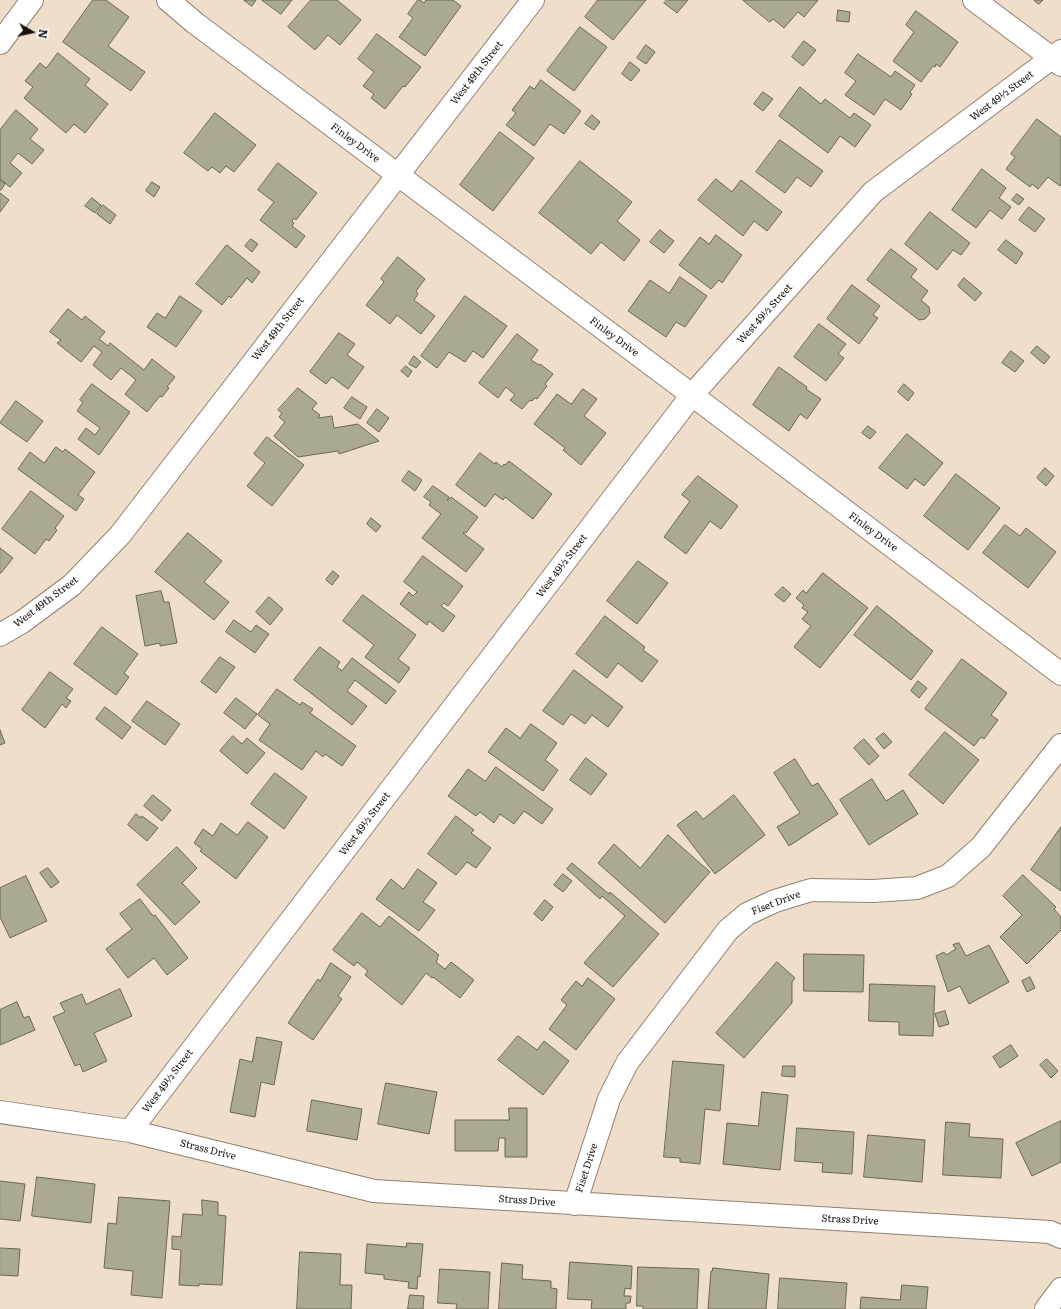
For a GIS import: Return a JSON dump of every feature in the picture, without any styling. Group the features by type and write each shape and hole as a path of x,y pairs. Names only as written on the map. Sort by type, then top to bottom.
{"street":[{"path":"0,43 32,0"},
{"name":"Finley Drive","path":"168,0 194,23 398,174 1061,674"},
{"name":"West 49th Street","path":"0,635 22,622 72,585 120,535 534,0"},
{"path":"974,0 1058,58"},
{"name":"West 49½ Street","path":"130,1131 692,396 873,192 1058,58"},
{"name":"Fiset Drive","path":"575,1204 609,1100 627,1063 728,930 747,914 775,901 811,890 917,888 948,876 981,847 1061,745"},
{"name":"Strass Drive","path":"0,1112 130,1131 374,1191 1050,1232 1061,1236"},
{"path":"1046,1309 1061,1289"}],"building":[{"path":"93,0 106,0 129,17 108,46 145,72 131,91 63,42"},
{"path":"244,0 256,0 252,6"},
{"path":"262,0 292,0 281,14"},
{"path":"311,0 337,0 361,20 340,45 328,35 315,50 288,27"},
{"path":"418,0 424,3 426,0 453,0 461,6 425,56 399,37 413,18 408,14"},
{"path":"598,0 646,0 613,40 585,17"},
{"path":"667,0 688,0 677,13 664,3"},
{"path":"743,0 818,0 804,17 798,12 784,28 773,19 770,22"},
{"path":"1034,0 1043,0 1039,4"},
{"path":"838,10 850,12 849,22 837,21"},
{"path":"916,11 958,42 940,67 936,64 935,67 933,66 921,82 893,61 914,32 906,25"},
{"path":"580,27 607,47 574,91 547,71"},
{"path":"377,34 421,67 405,87 403,86 385,109 371,98 374,94 363,86 374,72 358,59"},
{"path":"804,41 816,50 803,66 792,57"},
{"path":"646,45 655,52 646,64 637,58"},
{"path":"58,53 90,79 85,85 108,104 85,133 74,124 66,133 24,98 33,87 25,81 40,63 46,68"},
{"path":"858,54 891,77 895,71 915,85 910,92 912,94 901,110 885,99 874,115 845,95 856,81 845,73"},
{"path":"630,62 640,70 631,81 622,74"},
{"path":"541,80 581,111 564,134 550,124 534,146 506,125 516,113 512,110 530,86 534,89"},
{"path":"800,87 821,104 825,99 850,118 854,113 871,125 855,147 840,136 828,153 779,116"},
{"path":"763,92 773,99 763,111 754,104"},
{"path":"16,110 38,129 30,139 44,150 32,164 18,153 10,163 22,173 10,187 0,179 0,130"},
{"path":"215,113 256,145 234,172 226,166 220,173 212,167 208,171 184,153"},
{"path":"592,115 600,122 594,130 585,124"},
{"path":"1037,119 1061,137 1060,186 1048,177 1038,189 1032,184 1030,187 1006,169 1015,157 1011,154"},
{"path":"500,132 534,158 493,211 460,185"},
{"path":"780,140 823,171 811,187 797,177 785,193 756,172"},
{"path":"580,161 632,202 617,221 640,240 624,261 601,242 591,254 539,213"},
{"path":"278,163 317,193 296,220 294,218 292,221 294,223 292,226 305,236 296,248 260,220 274,202 258,190"},
{"path":"982,169 1006,188 999,198 1011,207 1002,219 990,210 976,228 952,210"},
{"path":"716,179 732,192 741,180 782,212 767,231 754,221 743,236 698,200"},
{"path":"0,180 5,184 1,190 0,190"},
{"path":"152,182 160,187 154,197 146,191"},
{"path":"0,193 9,200 0,212"},
{"path":"1017,194 1024,199 1019,205 1012,200"},
{"path":"92,198 101,205 95,213 85,206"},
{"path":"103,205 116,215 110,224 97,214"},
{"path":"1029,207 1045,219 1035,232 1019,220"},
{"path":"930,212 970,243 961,255 953,250 937,270 905,244"},
{"path":"660,230 674,241 664,253 650,242"},
{"path":"716,235 742,255 722,283 719,280 711,289 679,265 700,237 709,244"},
{"path":"251,239 258,244 252,252 245,246"},
{"path":"1006,240 1023,253 1016,264 998,250"},
{"path":"227,245 260,272 252,283 247,278 231,298 229,296 222,305 196,284"},
{"path":"891,249 917,269 911,277 928,291 921,300 929,307 930,313 925,319 919,320 867,280"},
{"path":"398,257 425,279 416,291 418,294 414,300 435,316 421,334 397,315 390,324 366,305 384,282 381,279"},
{"path":"680,277 707,296 685,327 676,322 666,337 628,311 650,280 669,293"},
{"path":"964,278 982,293 975,301 958,286"},
{"path":"852,285 880,306 873,315 878,318 859,344 827,319"},
{"path":"180,296 202,311 176,347 147,327 157,313 165,318"},
{"path":"465,296 507,326 483,358 473,351 465,362 449,352 437,368 421,356"},
{"path":"68,309 82,320 85,316 105,332 99,339 108,346 110,343 144,370 152,359 175,377 167,387 169,388 162,397 160,396 147,412 125,394 136,380 121,368 111,380 93,365 102,352 94,346 81,362 57,343 61,340 50,332"},
{"path":"819,324 846,344 838,354 844,358 826,381 794,357"},
{"path":"339,333 355,344 347,355 364,367 348,389 332,377 326,384 310,372"},
{"path":"517,334 538,350 531,360 539,365 540,364 553,374 545,384 547,386 537,399 535,398 532,401 530,400 522,409 510,400 515,395 506,387 498,398 479,383"},
{"path":"1037,346 1050,357 1044,364 1031,353"},
{"path":"1011,351 1024,361 1015,372 1002,363"},
{"path":"414,356 421,362 416,368 409,364"},
{"path":"406,366 412,371 408,377 401,371"},
{"path":"779,367 821,399 807,419 800,414 789,431 753,405"},
{"path":"92,384 130,412 99,455 78,439 86,428 95,435 100,428 77,411 83,402 80,400"},
{"path":"904,384 914,393 908,401 898,392"},
{"path":"298,388 317,403 312,409 320,415 318,418 332,416 334,428 358,424 379,441 339,454 338,451 298,457 274,436 285,422 279,417 282,413 278,410"},
{"path":"583,389 597,399 584,416 606,433 581,465 563,450 565,448 534,424 557,394 571,404"},
{"path":"352,397 367,407 360,419 344,408"},
{"path":"16,401 43,421 27,442 0,423"},
{"path":"377,409 389,418 379,432 367,423"},
{"path":"868,426 876,432 870,439 862,433"},
{"path":"907,434 943,463 924,486 915,479 907,489 879,468"},
{"path":"267,437 304,465 272,506 247,486 265,463 254,454"},
{"path":"56,447 63,452 65,449 95,472 78,495 84,499 76,511 18,469 30,452 44,463"},
{"path":"480,453 495,464 496,462 502,467 509,461 552,494 533,519 505,497 503,500 495,494 485,507 456,485"},
{"path":"1045,468 1054,476 1046,486 1037,478"},
{"path":"409,471 422,480 415,491 402,481"},
{"path":"956,474 1000,508 968,550 924,516"},
{"path":"698,476 738,506 721,529 710,521 686,554 664,537 690,501 682,495"},
{"path":"433,486 449,497 447,500 451,497 478,517 466,533 463,533 484,549 466,572 422,538 441,514 429,505 431,502 424,497"},
{"path":"31,491 64,516 55,528 57,530 49,541 46,539 35,554 2,529"},
{"path":"371,518 381,526 376,532 367,524"},
{"path":"1005,525 1020,536 1026,528 1056,552 1028,588 983,553"},
{"path":"188,533 222,561 204,582 229,602 214,620 155,572"},
{"path":"0,548 13,558 1,573 0,573"},
{"path":"423,556 463,586 448,606 444,603 441,606 455,616 443,632 429,621 427,625 400,604 409,592 413,596 417,592 404,582"},
{"path":"638,561 668,583 637,624 607,601"},
{"path":"333,571 339,576 332,585 326,580"},
{"path":"823,573 868,608 820,668 794,647 811,626 802,619 808,612 802,608 804,605 796,598 803,590 806,593"},
{"path":"783,587 791,594 784,602 775,595"},
{"path":"161,591 164,602 169,602 177,643 160,646 160,643 145,646 136,596"},
{"path":"363,595 416,635 398,659 410,668 399,683 365,657 374,645 343,621"},
{"path":"269,597 283,609 270,625 256,612"},
{"path":"877,606 933,651 911,680 854,635"},
{"path":"605,616 645,647 643,650 658,661 642,682 618,663 607,678 576,654"},
{"path":"234,620 251,632 256,625 269,634 255,653 226,632"},
{"path":"102,627 138,654 124,673 129,677 116,695 74,664"},
{"path":"320,647 340,662 337,667 342,671 352,658 396,691 386,704 355,680 347,691 367,706 352,725 294,680"},
{"path":"220,657 235,667 216,693 201,682"},
{"path":"962,659 1007,693 991,715 998,720 984,739 981,737 974,746 925,709"},
{"path":"574,670 623,707 608,727 592,715 585,724 571,714 563,725 543,711"},
{"path":"50,672 73,689 66,698 71,701 66,708 62,704 45,728 22,710"},
{"path":"918,681 927,688 919,698 911,691"},
{"path":"277,689 300,705 302,702 313,709 310,713 356,746 342,766 325,754 323,757 316,751 302,770 259,740 270,724 258,715"},
{"path":"236,698 257,714 245,729 224,713"},
{"path":"147,701 180,724 165,745 132,721"},
{"path":"105,707 131,727 122,739 96,719"},
{"path":"531,724 557,743 545,760 558,770 543,791 488,752 506,728 520,738"},
{"path":"0,730 5,743 0,745"},
{"path":"945,732 979,760 943,804 909,775"},
{"path":"884,733 892,742 884,749 876,739"},
{"path":"233,736 242,744 247,738 265,753 247,774 220,751"},
{"path":"864,739 879,756 869,765 854,748"},
{"path":"586,758 607,774 591,795 570,780"},
{"path":"795,759 812,786 818,783 838,814 789,846 777,827 800,813 774,773"},
{"path":"496,767 553,809 542,824 524,811 514,824 500,814 494,823 480,812 476,816 448,796 468,769 485,781"},
{"path":"275,773 307,797 284,829 251,804"},
{"path":"872,779 886,801 903,790 918,814 869,845 840,800"},
{"path":"153,795 171,810 162,821 144,806"},
{"path":"734,795 765,835 715,874 677,825 696,811 703,819"},
{"path":"136,814 141,818 142,816 158,828 147,841 128,825"},
{"path":"456,816 474,830 471,833 491,848 476,868 467,862 456,875 428,854"},
{"path":"248,822 268,837 236,879 200,851 202,849 194,843 203,829 213,836 221,823 237,835"},
{"path":"1061,827 1061,891 1031,870"},
{"path":"668,835 710,872 665,923 598,863 614,844 640,868"},
{"path":"177,847 197,868 182,883 200,902 175,925 137,885"},
{"path":"572,863 609,894 610,892 659,934 613,987 584,963 625,916 602,896 600,899 567,869"},
{"path":"48,868 59,882 51,888 40,873"},
{"path":"418,869 437,883 423,902 435,910 419,931 376,899 391,879 403,889"},
{"path":"563,874 572,881 563,892 554,885"},
{"path":"1023,875 1056,907 1054,909 1061,917 1061,930 1027,964 1000,937 1022,915 1003,896"},
{"path":"26,876 47,921 10,938 0,917 0,888"},
{"path":"140,899 153,916 155,915 188,958 167,975 154,958 128,978 106,949 132,929 120,914"},
{"path":"545,900 553,907 542,921 534,914"},
{"path":"362,913 380,927 389,916 439,955 436,962 445,969 451,962 474,980 460,998 426,973 402,1005 365,975 368,971 357,962 354,966 333,950"},
{"path":"959,943 966,956 989,945 1009,982 969,1004 960,986 948,992 936,956 944,952 946,955 956,949 953,945"},
{"path":"804,954 864,955 863,992 804,991"},
{"path":"777,962 795,978 792,982 792,1003 744,1058 716,1033"},
{"path":"331,963 351,977 338,996 342,999 313,1040 288,1023 318,979 320,981"},
{"path":"1030,977 1035,988 1027,992 1022,981"},
{"path":"588,978 615,999 576,1050 549,1029 567,1005 561,1000 576,981 582,986"},
{"path":"870,984 935,986 933,1036 899,1035 899,1022 869,1021"},
{"path":"120,989 132,1016 94,1033 107,1061 83,1072 80,1064 75,1066 53,1017 65,1012 60,1003 82,994 86,1004"},
{"path":"17,1002 24,1018 29,1016 35,1030 0,1045 0,1010"},
{"path":"945,1011 949,1024 939,1027 935,1014"},
{"path":"518,1036 537,1050 544,1041 569,1061 543,1095 498,1060"},
{"path":"257,1037 282,1042 274,1085 261,1082 255,1117 230,1112 240,1059 252,1062"},
{"path":"1011,1045 1018,1056 1000,1068 993,1057"},
{"path":"1047,1059 1058,1071 1051,1078 1040,1065"},
{"path":"673,1061 724,1065 720,1111 705,1109 700,1164 680,1162 680,1158 664,1157"},
{"path":"783,1066 795,1066 795,1077 782,1076"},
{"path":"386,1083 437,1092 429,1134 378,1124"},
{"path":"762,1092 788,1095 780,1170 723,1164 727,1123 758,1126"},
{"path":"312,1100 362,1109 357,1140 307,1131"},
{"path":"509,1108 527,1108 527,1157 505,1157 505,1138 499,1138 498,1151 455,1151 455,1120 509,1120"},
{"path":"1061,1121 1061,1162 1032,1176 1016,1143"},
{"path":"946,1122 970,1124 969,1137 1003,1139 1001,1178 943,1175"},
{"path":"797,1128 854,1132 852,1174 822,1172 823,1163 795,1161"},
{"path":"868,1135 925,1140 922,1182 864,1177"},
{"path":"37,1177 95,1184 91,1223 32,1216"},
{"path":"0,1181 25,1184 20,1221 0,1219"},
{"path":"119,1197 170,1201 162,1298 131,1295 133,1271 104,1268 108,1223 116,1224"},
{"path":"202,1200 218,1202 218,1215 226,1216 222,1285 179,1285 181,1250 172,1249 172,1236 181,1237 183,1214 202,1215"},
{"path":"407,1243 423,1244 420,1277 418,1276 417,1289 408,1288 409,1282 384,1279 384,1275 365,1273 367,1244 406,1247"},
{"path":"0,1248 20,1249 18,1276 0,1275"},
{"path":"300,1252 341,1254 340,1285 352,1285 351,1309 297,1309"},
{"path":"570,1262 632,1266 631,1289 625,1288 624,1296 631,1296 630,1303 626,1303 626,1309 591,1309 592,1300 568,1299"},
{"path":"502,1263 523,1265 522,1279 551,1281 551,1288 557,1289 556,1309 499,1309"},
{"path":"638,1267 699,1269 697,1309 643,1309 643,1306 637,1306"},
{"path":"713,1268 769,1274 766,1309 708,1309 711,1271"},
{"path":"440,1269 490,1272 488,1309 456,1309 457,1304 438,1303"},
{"path":"780,1278 847,1283 845,1309 778,1309"},
{"path":"902,1285 928,1287 926,1309 860,1309 861,1297 900,1300"},
{"path":"410,1295 424,1296 423,1309 408,1309"}]}
